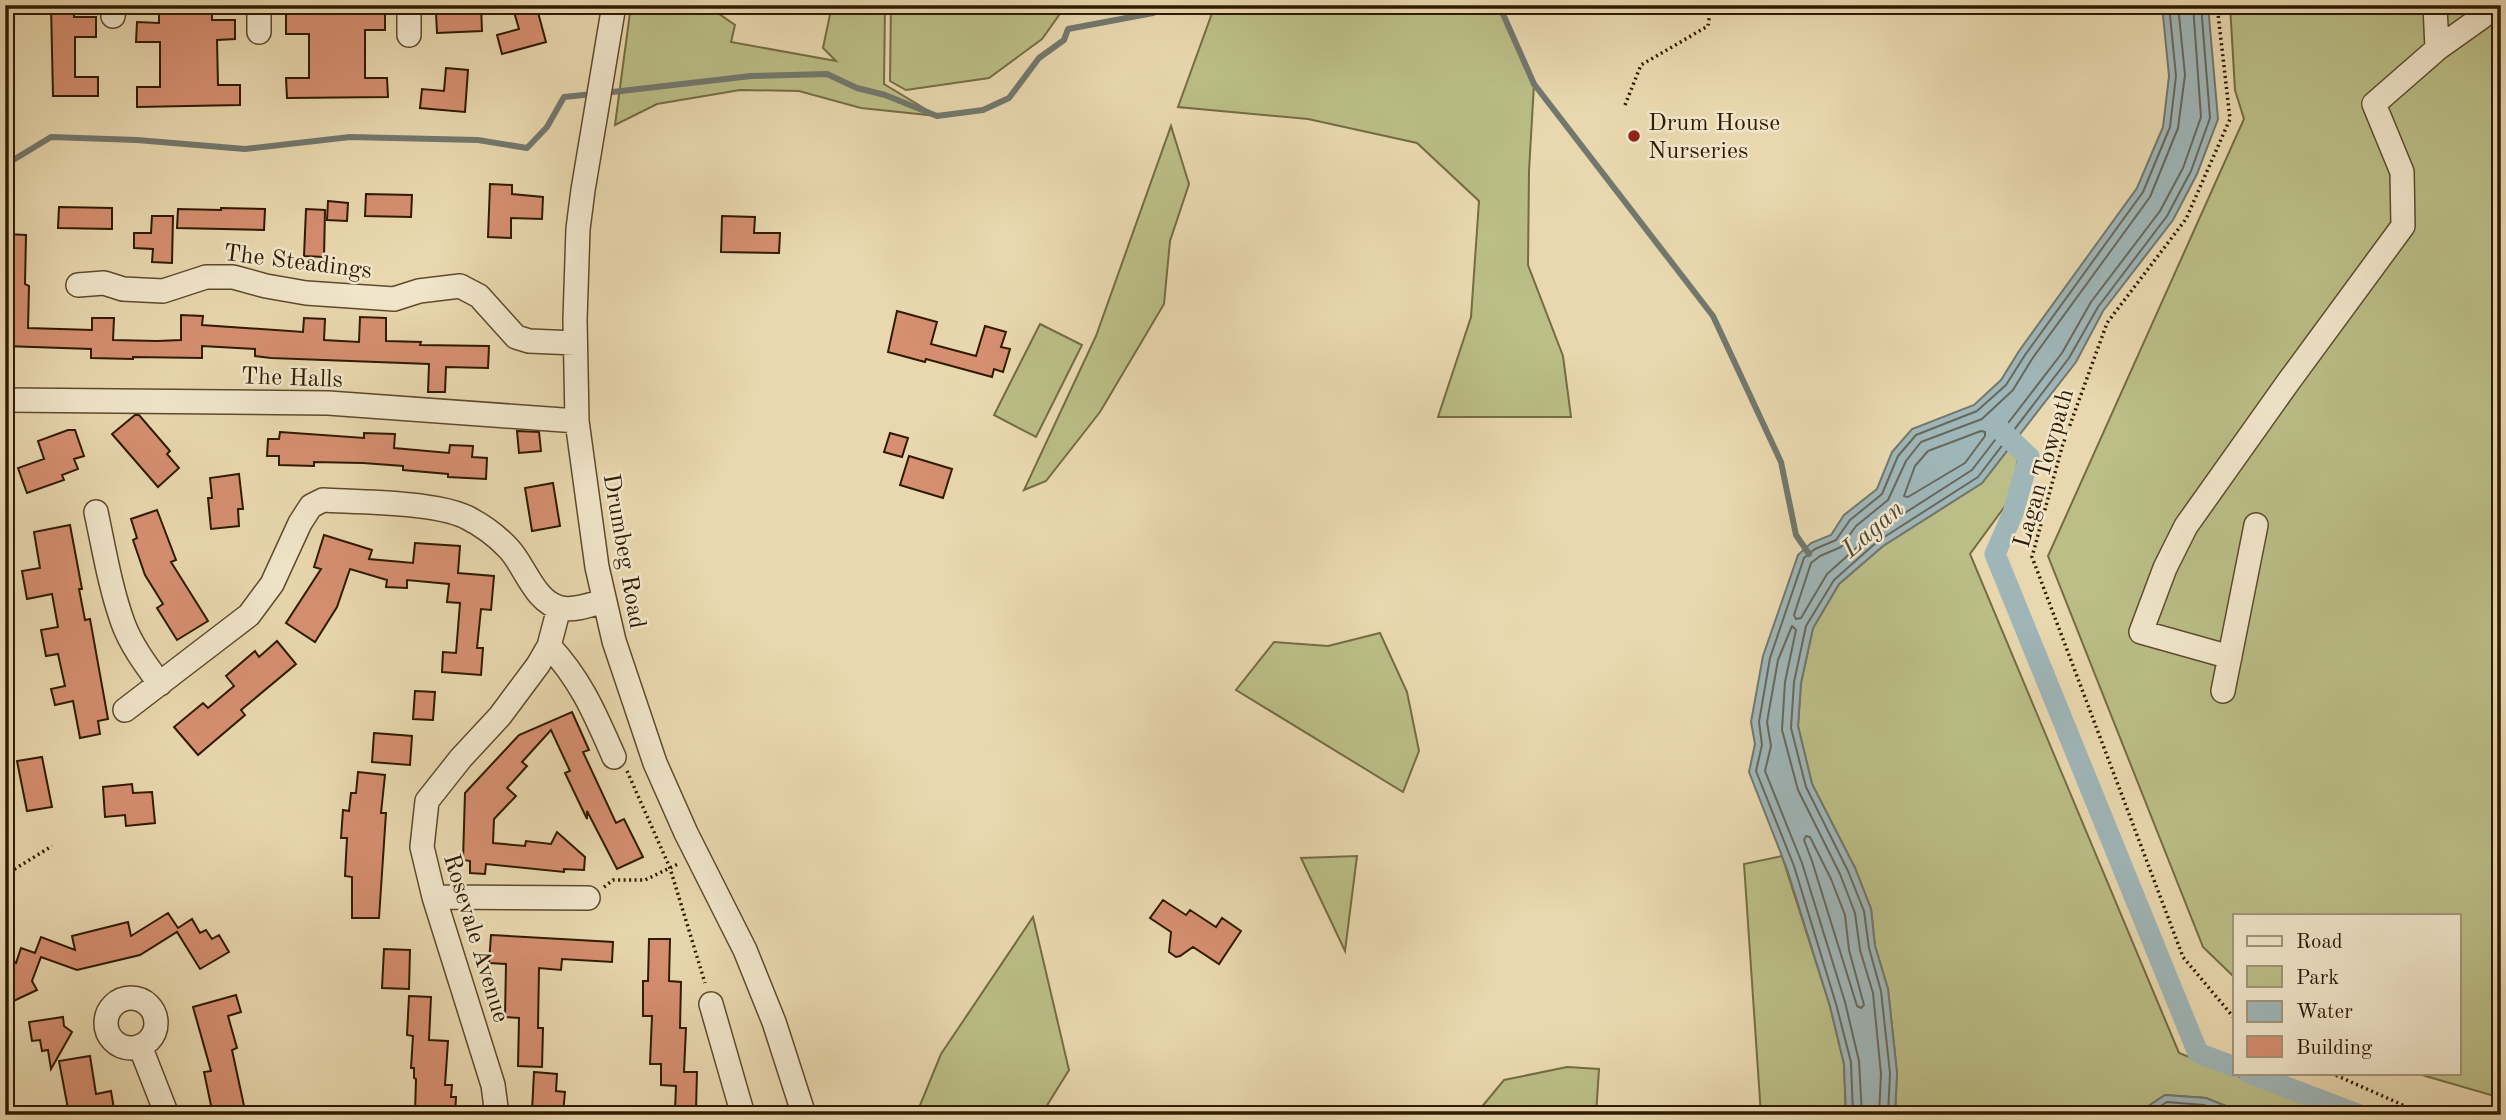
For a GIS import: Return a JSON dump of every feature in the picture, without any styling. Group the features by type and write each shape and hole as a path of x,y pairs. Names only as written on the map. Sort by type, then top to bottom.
{"street":[{"path":"259,5 259,32"},
{"path":"409,5 409,36"},
{"name":"Drumbeg Road","path":"614,5 578,229 575,343 577,421 603,601 655,763 686,833 745,950 774,1022 804,1115"},
{"path":"2435,5 2437,49"},
{"path":"2230,657 2141,632 2165,568 2186,526 2288,381 2403,226 2402,172 2374,104 2437,49 2482,17 2479,5"},
{"name":"The Steadings","path":"78,285 104,284 123,289 163,291 206,277 233,277 306,293 394,299 419,291 460,286 479,296 516,337 529,341 575,343"},
{"name":"The Halls","path":"5,400 328,403 577,421"},
{"path":"125,710 249,615 272,584 300,523 311,506 323,500 437,509 465,516 492,532 511,551 545,599 559,608 574,608 603,601"},
{"path":"96,512 124,626 144,663 160,684"},
{"path":"2223,691 2256,525"},
{"name":"Rosevale Avenue","path":"497,1115 493,1085 434,897 422,847 427,801 461,758 500,716 549,646 559,608"},
{"path":"549,646 570,668 589,699 614,757"},
{"path":"434,897 588,898"},
{"path":"711,1004 743,1115"},
{"path":"140,1046 167,1115"}],"path":[{"path":"1625,105 1641,65 1708,26 1711,5"},
{"name":"Lagan Towpath","path":"2217,5 2230,118 2186,219 2107,323 2062,447 2032,557 2183,957 2233,1017"},
{"path":"614,757 626,768 670,868 711,1004"},
{"path":"5,875 52,846"},
{"path":"588,898 613,880 645,880 670,868"},
{"path":"2333,1074 2425,1115"}],"green space":[{"path":"631,5 706,5 735,25 731,42 836,61 823,48 832,5 885,5 884,84 937,116 861,108 799,91 740,90 657,104 615,125"},
{"path":"891,5 1095,5 1062,11 1042,39 989,78 906,90 890,81"},
{"path":"1215,5 1499,5 1534,84 1529,171 1528,265 1563,356 1571,417 1438,417 1471,317 1479,201 1417,143 1308,119 1178,107"},
{"path":"2230,5 2501,5 2501,1098 2418,1074 2460,1074 2460,914 2233,914 2233,976 2203,947 2048,556 2244,119 2235,90"},
{"path":"1171,126 1189,184 1170,241 1164,304 1100,412 1046,481 1024,490 1096,336"},
{"path":"1040,324 1082,345 1036,437 994,415"},
{"path":"2010,447 2018,459 2011,498 1970,554 2179,1053 2336,1115 2248,1115 2206,1098 2165,1095 2135,1115 1895,1115 1897,1073 1888,989 1875,946 1871,909 1855,868 1812,784 1798,726 1801,683 1813,628 1839,584 1883,546 1982,483"},
{"path":"1380,633 1407,692 1419,751 1403,792 1236,690 1274,642 1328,646"},
{"path":"1357,856 1345,951 1301,858"},
{"path":"1782,856 1830,1006 1844,1064 1846,1115 1761,1115 1744,864"},
{"path":"1033,917 1069,1070 1041,1115 916,1115 941,1054"},
{"path":"1567,1067 1599,1069 1596,1115 1475,1115 1504,1080"}],"water":[{"name":"Lagan","path":"2162,5 2208,5 2218,119 2197,174 2173,220 2103,311 2076,362 1982,483 1883,546 1839,584 1813,628 1801,683 1798,726 1812,784 1855,868 1871,909 1875,946 1888,989 1897,1073 1895,1115 1846,1115 1844,1064 1830,1006 1787,869 1749,772 1755,744 1751,722 1763,656 1798,555 1811,543 1831,535 1844,515 1877,489 1892,452 1912,429 1974,405 2001,380 2137,188 2163,127 2169,76"},
{"path":"2165,1095 2206,1098 2248,1115 2135,1115"}],"building":[{"path":"51,5 74,5 74,17 96,17 96,37 75,37 75,77 98,77 98,96 53,96"},
{"path":"159,5 212,5 212,20 235,20 235,39 217,40 218,85 240,85 240,105 137,107 137,87 160,87 160,42 136,42 137,22 159,23"},
{"path":"309,5 362,5 362,11 385,10 385,30 365,30 365,78 387,78 388,97 287,98 286,78 309,78 309,34 286,34 286,14 308,14"},
{"path":"458,5 481,5 482,31 437,33 436,13 459,12"},
{"path":"512,5 536,5 546,42 502,54 497,35 519,29"},
{"path":"446,68 468,70 465,112 420,108 422,89 444,91"},
{"path":"490,184 512,185 512,194 543,197 542,219 511,218 511,238 488,237"},
{"path":"366,194 412,195 411,217 365,216"},
{"path":"328,201 348,203 347,221 327,220"},
{"path":"59,207 112,208 112,229 58,228"},
{"path":"178,209 265,209 264,230 177,228"},
{"path":"306,209 325,210 324,257 304,256"},
{"path":"152,216 173,216 172,263 152,262 153,249 134,248 134,233 151,233"},
{"path":"722,216 755,217 754,233 780,233 779,253 721,252"},
{"path":"5,234 26,235 28,328 92,330 92,318 114,318 113,340 157,341 181,340 181,315 203,316 202,325 303,332 304,318 325,319 324,340 359,342 360,317 386,318 386,341 421,342 420,345 489,346 488,368 446,367 445,392 428,392 429,364 271,358 255,356 255,349 202,346 202,358 133,359 91,358 91,349 5,346"},
{"path":"897,311 937,322 931,344 976,356 985,326 1006,332 1001,347 1010,349 1003,372 994,369 992,377 888,352"},
{"path":"135,415 139,415 170,451 167,454 179,468 158,487 112,434"},
{"path":"75,430 84,456 74,459 78,469 62,475 64,480 27,493 18,468 44,459 38,441"},
{"path":"517,431 539,432 541,451 519,453"},
{"path":"280,432 364,438 364,433 395,434 394,448 449,453 450,445 473,446 472,457 487,458 486,479 448,477 448,474 403,470 403,466 363,463 314,462 314,466 279,465 279,456 267,456 268,439 279,439"},
{"path":"890,433 908,438 902,457 884,452"},
{"path":"909,456 952,469 943,498 900,485"},
{"path":"239,474 243,509 238,509 239,526 211,529 208,498 212,498 210,478"},
{"path":"553,483 560,526 532,531 525,488"},
{"path":"157,510 176,560 171,562 208,621 177,640 157,608 163,604 145,575 133,540 137,538 131,519"},
{"path":"70,525 85,620 90,619 108,719 98,721 100,734 80,738 73,701 55,705 51,689 65,686 58,654 46,656 41,630 58,627 52,594 27,599 22,571 40,568 34,532"},
{"path":"324,535 372,550 369,559 413,563 415,543 460,546 458,573 494,576 491,610 481,609 477,648 483,648 481,675 442,672 443,652 456,653 460,603 447,602 449,584 407,580 407,588 386,587 387,580 350,569 337,607 315,642 286,623 321,569 314,567"},
{"path":"277,641 296,664 241,710 245,715 198,755 174,727 203,703 208,708 234,686 226,676 255,651 259,657"},
{"path":"415,691 435,692 433,720 413,719"},
{"path":"572,712 589,750 583,752 616,823 624,819 643,857 617,869 587,811 587,819 565,773 570,771 551,730 522,762 527,766 507,788 516,796 494,819 493,843 525,846 526,841 551,844 557,832 585,857 584,870 564,869 564,872 486,864 485,874 470,873 470,861 463,860 465,793 519,735"},
{"path":"374,733 412,736 410,765 372,762"},
{"path":"42,757 52,807 27,811 17,761"},
{"path":"358,772 385,775 381,813 386,813 379,918 352,918 352,877 345,876 347,838 341,838 343,810 349,811 351,793 356,793"},
{"path":"132,784 133,793 152,792 155,823 126,826 125,815 105,817 103,787"},
{"path":"1163,900 1186,915 1190,910 1216,927 1222,918 1241,931 1219,964 1193,947 1176,957 1169,952 1171,932 1150,918"},
{"path":"168,913 178,928 192,919 200,933 206,930 212,939 219,935 229,952 200,969 177,932 140,955 77,970 41,957 32,981 37,990 5,1005 11,990 5,988 5,979 12,961 16,963 21,948 35,953 41,937 75,950 72,936 128,922 131,936"},
{"path":"491,935 613,942 612,962 562,959 561,970 539,968 538,1028 543,1028 542,1067 518,1066 519,1018 505,1017 506,964 489,963"},
{"path":"649,939 670,939 669,981 681,982 680,1028 686,1028 684,1072 697,1072 696,1110 675,1109 676,1086 661,1085 661,1064 650,1064 652,1016 643,1016 643,981 648,981"},
{"path":"384,949 410,950 409,989 382,988"},
{"path":"236,995 241,1012 228,1016 237,1048 232,1050 246,1115 213,1115 204,1072 211,1071 193,1007"},
{"path":"409,996 431,997 429,1040 448,1041 445,1085 452,1085 451,1097 456,1097 455,1115 415,1113 416,1079 414,1068 411,1068 413,1036 407,1035"},
{"path":"63,1017 64,1026 72,1032 51,1069 48,1050 42,1051 40,1040 32,1041 29,1022"},
{"path":"90,1056 96,1094 111,1091 115,1115 82,1115 81,1111 69,1114 59,1061"},
{"path":"534,1072 557,1074 556,1091 565,1092 563,1113 532,1111"}],"waterway":[{"path":"604,93 751,76 827,74 857,88 885,95 937,116 983,110 1009,98 1039,58 1064,40 1068,29 1153,13 1170,5"},
{"path":"1499,5 1534,84 1713,316 1781,462 1796,535 1809,554"},
{"path":"5,165 51,137 137,140 245,149 350,137 478,140 527,148 547,127 564,97 593,94"},
{"path":"1994,424 2029,457 2013,513 1995,554 2198,1053 2233,1066"},
{"path":"2252,1074 2360,1115"}],"place":[{"name":"Drum House Nurseries","path":"1634,136"}]}
